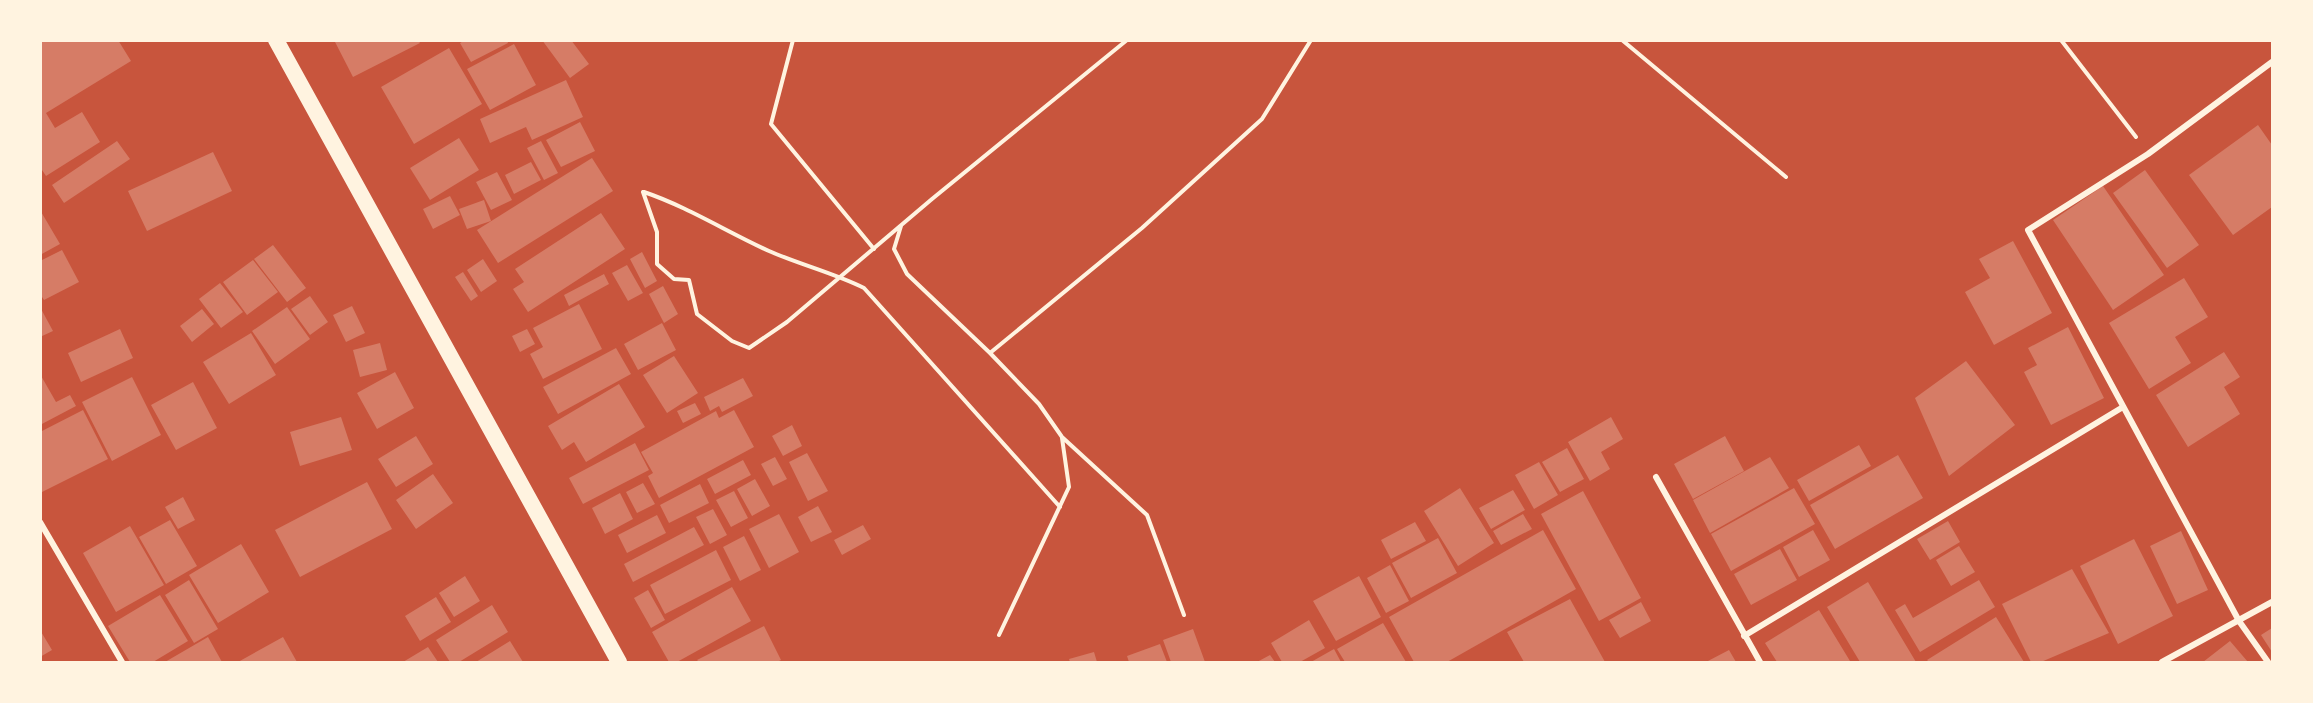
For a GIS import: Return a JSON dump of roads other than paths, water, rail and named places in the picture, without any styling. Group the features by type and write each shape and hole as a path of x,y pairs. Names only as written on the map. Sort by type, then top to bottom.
{"highway":[{"path":"276,40 619,663"}],"street":[{"path":"2268,663 2239,621 2028,230 2148,154 2272,62"},
{"path":"1744,636 2123,407"},
{"path":"1656,477 1760,663"},
{"path":"40,522 122,663"},
{"path":"2162,663 2272,602"}]}
